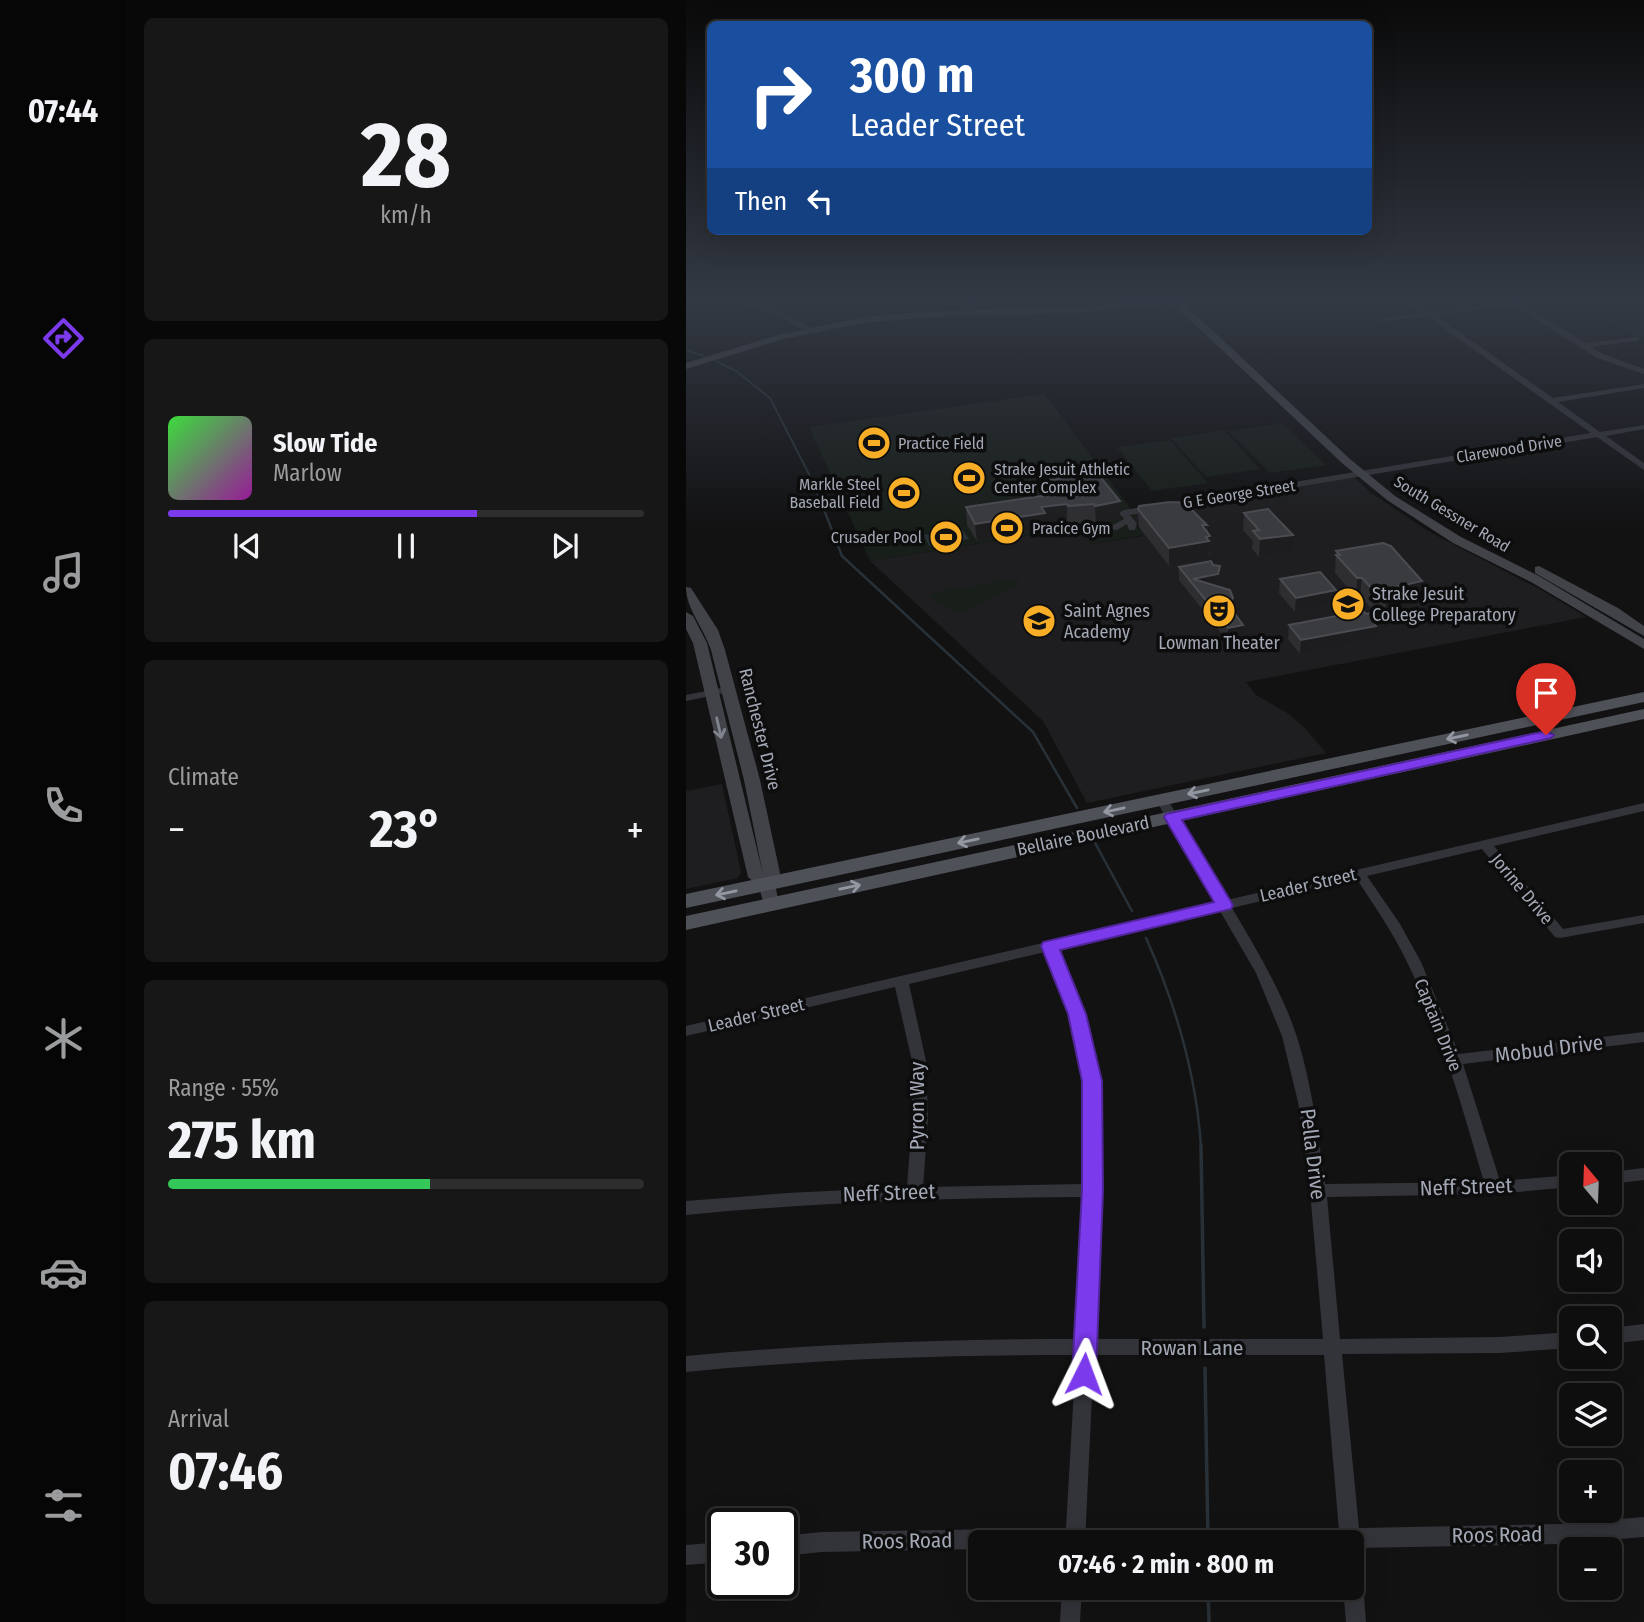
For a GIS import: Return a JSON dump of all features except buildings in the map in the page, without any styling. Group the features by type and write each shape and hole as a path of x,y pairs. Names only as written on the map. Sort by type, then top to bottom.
{"main road":[{"name":"South Gessner Road","path":"1253,374 1315,432 1368,472 1436,516 1614,611 1644,632"},
{"name":"South Gessner Road","path":"1266,374 1328,430 1391,498 1446,533 1535,579 1644,645"},
{"path":"1279,399 1293,397"},
{"path":"1315,432 1328,430"},
{"name":"Ranchester Drive","path":"686,591 729,690 772,873 769,894"},
{"path":"1598,616 1614,611"},
{"name":"Ranchester Drive","path":"686,617 704,631 711,693 732,783 756,877 769,894"},
{"name":"Bellaire Boulevard","path":"686,923 769,894 1329,773 1484,732 1644,697"},
{"name":"Bellaire Boulevard","path":"1329,773 1497,745 1644,714"},
{"path":"1484,732 1497,745"},
{"path":"732,783 752,780"},
{"path":"743,825 761,822"},
{"name":"Bellaire Boulevard","path":"686,901 769,894"}],"street":[{"path":"1512,374 1644,467"},
{"path":"1551,401 1644,386"},
{"name":"Clarewood Drive","path":"1368,472 1644,428"},
{"name":"G E George Street","path":"1114,528 1130,524 1124,513 1368,472"},
{"path":"686,698 729,690"},
{"name":"Leader Street","path":"686,1031 1644,807"},
{"name":"Pella Drive","path":"1167,808 1263,973 1289,1036 1306,1102 1318,1191 1349,1530"},
{"name":"Jorine Drive","path":"1485,844 1560,934 1644,919"},
{"name":"Captain Drive","path":"1359,873 1398,932 1432,1003 1454,1060 1494,1188"},
{"path":"1049,946 1077,1014 1092,1081 1093,1190 1076,1530"},
{"name":"Pyron Way","path":"901,981 919,1061 920,1120 915,1191"},
{"name":"Mobud Drive","path":"1454,1060 1644,1037"},
{"path":"1622,1177 1644,1174"},
{"name":"Neff Street","path":"1318,1191 1494,1188 1559,1182"},
{"name":"Neff Street","path":"686,1208 792,1198 915,1191 1093,1190"},
{"path":"1622,1335 1644,1332"},
{"name":"Rowan Lane","path":"686,1364 842,1352 1085,1347 1333,1347 1559,1340"},
{"name":"Roos Road","path":"1364,1545 1644,1527"},
{"name":"Roos Road","path":"798,1544 968,1541"},
{"path":"686,1555 707,1553"},
{"path":"1070,1622 1071,1600"},
{"name":"Pella Drive","path":"1354,1600 1356,1622"}],"shaded area":[{"name":"Strake Jesuit Athletic Center Complex","path":"1045,394 1136,516 1134,521 1144,535 1091,544 1079,527 870,561 809,427"},
{"path":"1282,423 1326,465 1270,473 1228,431"},
{"path":"1224,430 1260,469 1206,477 1171,438"},
{"path":"1170,440 1208,483 1152,491 1117,447"},
{"path":"1351,474 1371,493 1428,531 1543,591 1586,617 1246,682 1256,695 1289,714 1306,729 1326,753 1087,803 1043,721 870,561 1079,527 1091,544 1143,536 1130,509"},
{"name":"Crusader Pool","path":"962,529 969,539 929,546 924,535"},
{"path":"1016,579 1020,585 963,612 954,612 926,594"},
{"path":"722,784 741,872 738,878 686,889 686,791"}],"waterway":[{"path":"739,374 770,398 812,480 823,509"},
{"path":"823,507 842,556 1033,732 1077,808"},
{"path":"1094,841 1132,911"},
{"path":"1146,938 1167,988 1183,1040 1195,1092 1201,1146"},
{"path":"1201,1145 1204,1327"},
{"path":"1205,1368 1208,1530"},
{"path":"1208,1600 1209,1622"}],"place":[{"name":"Practice Field","path":"874,443"},
{"name":"Strake Jesuit Athletic Center Complex","path":"969,478"},
{"name":"Markle Steel Baseball Field","path":"904,493"},
{"name":"Pracice Gym","path":"1007,528"},
{"name":"Crusader Pool","path":"946,537"},
{"name":"Strake Jesuit College Preparatory","path":"1348,604"},
{"name":"Lowman Theater","path":"1219,611"},
{"name":"Saint Agnes Academy","path":"1039,621"}],"route":[{"path":"1084,1374 1093,1190 1092,1081 1077,1014 1049,946 1225,905 1172,817 1546,735"}]}
